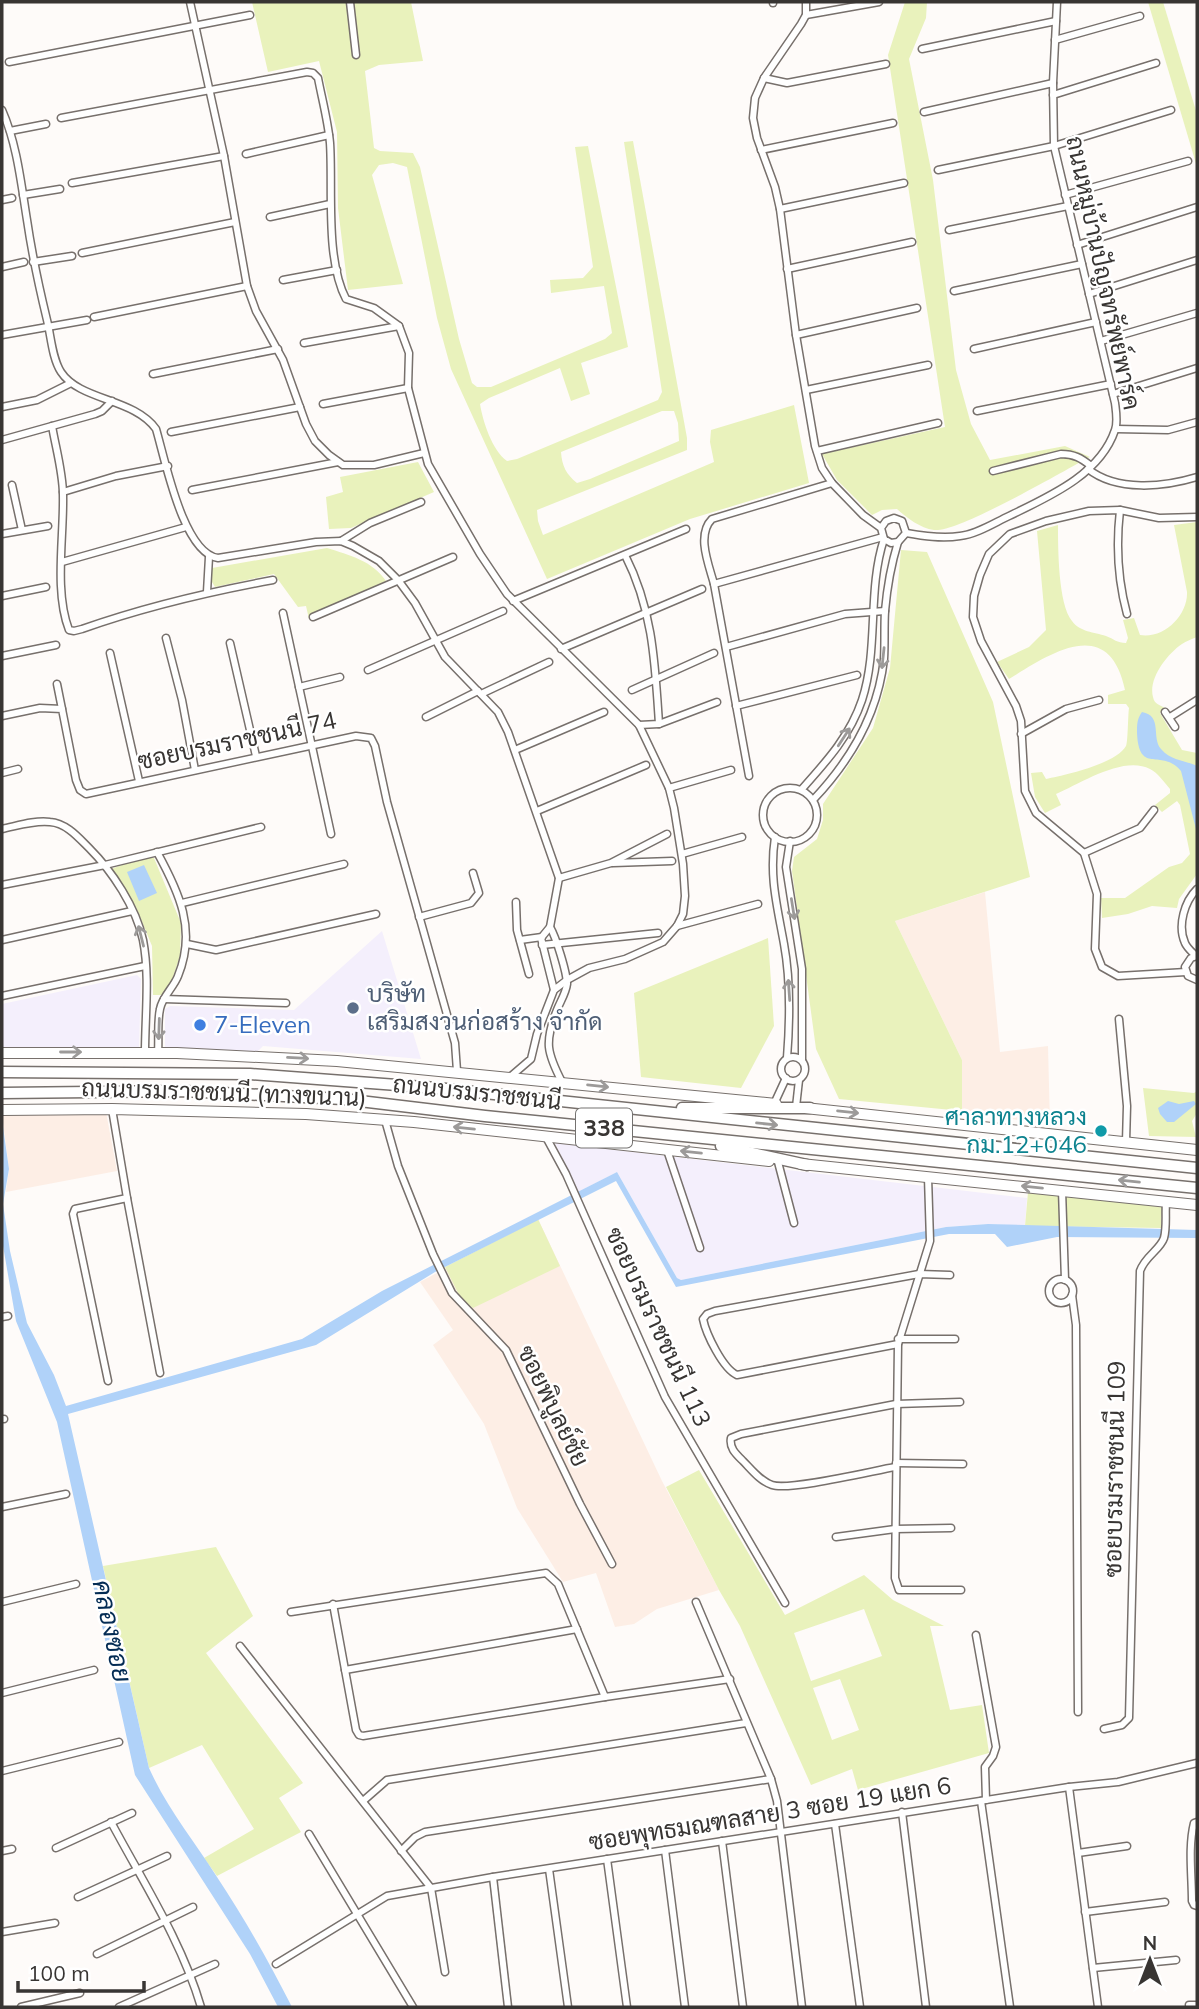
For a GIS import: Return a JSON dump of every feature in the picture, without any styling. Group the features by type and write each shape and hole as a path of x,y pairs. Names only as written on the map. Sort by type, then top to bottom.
{"highway":[{"name":"ถนนบรมราชชนนี","path":"4,1072 250,1074 437,1088 1197,1168"},
{"name":"ถนนบรมราชชนนี","path":"6,1093 182,1091 343,1099 1197,1188"},
{"path":"626,1108 810,1108"},
{"path":"652,1133 807,1165"}],"main road":[{"name":"ถนนบรมราชชนนี (ทางขนาน)","path":"2,1053 158,1053 337,1061 457,1071 1197,1150"},
{"name":"ถนนบรมราชชนนี (ทางขนาน)","path":"3,1110 112,1109 306,1114 385,1120 1197,1205"}],"street":[{"path":"190,2 224,156 247,286 256,311 278,349 316,441 343,466 374,466 424,453"},
{"path":"349,2 356,55"},
{"path":"802,790 826,763 850,728 862,699 870,655 872,611 883,538 881,528 838,492 822,468 796,335 780,209 753,118 755,98 764,78 806,15 806,2"},
{"path":"806,15 879,2"},
{"name":"ถนนหมู่บ้านปัญจทรัพย์พาร์ค","path":"881,528 886,521 894,518 905,524 906,533 938,537 960,536 983,528 1053,494 1090,468 1116,429 1111,384 1054,146 1053,83 1057,2"},
{"path":"9,62 250,15"},
{"path":"1055,40 1140,16"},
{"path":"922,49 1056,21"},
{"path":"764,78 787,83 886,64"},
{"path":"1053,95 1156,64"},
{"path":"61,118 307,72 318,78 329,135 330,204 341,290 346,299 374,308 399,326 409,353 408,388 424,453 480,554 513,601 639,725 669,788 682,854 685,896 677,926 663,942 625,959 589,968 554,990 537,1034 531,1059 510,1077"},
{"path":"925,112 1053,83"},
{"path":"2,110 10,131 33,262 60,371 71,383 149,419 156,429 186,527 209,557 207,592"},
{"path":"938,170 1054,146 1171,110"},
{"path":"761,150 893,123"},
{"path":"10,131 46,124"},
{"path":"246,153 329,135"},
{"path":"72,183 224,156"},
{"path":"1065,195 1188,161"},
{"path":"780,209 904,183"},
{"path":"23,195 60,189"},
{"path":"2,200 12,198"},
{"path":"270,216 330,204"},
{"path":"949,230 1068,205"},
{"path":"1077,245 1197,207"},
{"path":"82,253 235,222"},
{"path":"788,269 912,242"},
{"path":"33,262 72,256"},
{"path":"1089,294 1197,260"},
{"path":"2,267 24,262"},
{"path":"954,291 1082,264"},
{"path":"283,280 337,270"},
{"path":"2,335 247,286"},
{"path":"796,335 917,308"},
{"path":"1101,341 1197,313"},
{"path":"974,349 1096,322"},
{"path":"304,343 399,326"},
{"path":"153,374 278,349"},
{"path":"806,390 928,365"},
{"path":"1113,394 1197,368"},
{"path":"2,407 37,400 71,383"},
{"path":"977,411 1111,384"},
{"path":"323,404 408,388"},
{"path":"2,440 102,411 112,401"},
{"path":"171,432 300,407"},
{"path":"1116,429 1168,430 1197,422"},
{"path":"817,451 938,423"},
{"path":"52,426 63,492 62,562 69,630 74,631 135,610 207,592 273,580"},
{"path":"993,471 1061,454 1080,457 1090,468 1110,481 1155,485 1197,477"},
{"path":"192,490 338,462"},
{"path":"63,492 116,476 167,466"},
{"path":"749,776 703,534 706,524 712,519 832,483"},
{"path":"12,485 22,530"},
{"path":"209,557 230,558 316,542 341,541 370,523 421,502"},
{"path":"1186,972 1118,976 1102,967 1095,949 1097,894 1084,852 1036,813 1025,791 1016,706 992,664 973,617 974,596 989,554 1010,534 1046,521 1077,514 1120,510 1159,518 1197,517"},
{"path":"1120,510 1119,572 1127,614"},
{"path":"2,534 48,526"},
{"path":"62,562 186,527"},
{"path":"513,601 686,529"},
{"path":"813,800 850,753 874,709 884,660 888,582 898,542 906,533"},
{"path":"714,584 883,538 898,542"},
{"path":"341,541 379,561 398,580 454,668 498,712 515,750 559,878 550,926 542,941 554,990"},
{"path":"625,555 648,612 659,724"},
{"path":"313,617 453,557"},
{"path":"2,596 46,587"},
{"path":"561,649 702,589"},
{"path":"368,670 503,611"},
{"path":"726,647 845,614 885,611"},
{"path":"283,613 331,834"},
{"path":"872,621 885,622"},
{"path":"166,638 182,700 195,770"},
{"path":"230,643 256,757"},
{"path":"2,656 56,645"},
{"path":"110,653 139,781"},
{"path":"632,690 714,653"},
{"path":"426,717 549,662"},
{"path":"736,706 857,675"},
{"path":"299,687 340,677"},
{"path":"2,716 40,708 62,709 57,684"},
{"path":"1021,734 1066,709 1099,700"},
{"path":"1175,727 1167,714 1197,700"},
{"path":"639,725 659,724 718,702"},
{"name":"ซอยบรมราชชนนี 74","path":"62,709 80,790 86,794 356,736 371,738 454,1043 457,1071"},
{"path":"515,750 604,712"},
{"path":"537,811 646,765"},
{"path":"2,773 19,769"},
{"path":"669,788 731,770"},
{"path":"779,790 802,790 813,800 817,811 816,822 810,832 801,839 790,841 775,837 767,828 764,807 770,797 779,790"},
{"path":"1084,852 1140,828 1154,810"},
{"path":"2,829 51,821 63,825 105,865 132,911 143,941 145,1053"},
{"path":"2,885 105,865 261,827"},
{"path":"559,878 611,863 667,834"},
{"path":"682,854 742,837"},
{"path":"775,837 772,881 788,971 790,1012 788,1058 782,1065 783,1075 794,1081 803,1077 806,1068 802,1060 802,969 786,867 790,841"},
{"path":"157,852 182,903 187,944 177,979 160,1007 158,1053"},
{"path":"611,863 672,861"},
{"path":"182,903 344,864"},
{"path":"419,917 471,903 478,893 473,873"},
{"path":"1197,889 1188,898 1182,931 1185,945 1197,956 1187,962 1186,972 1192,979 1197,980"},
{"path":"516,902 515,921 529,974"},
{"path":"677,926 758,904"},
{"path":"2,940 132,911"},
{"path":"187,944 216,950 376,914"},
{"path":"550,926 566,980 549,1036 549,1056 562,1082"},
{"path":"520,940 542,941 658,933"},
{"path":"2,996 145,965"},
{"path":"164,999 286,1003"},
{"path":"145,1006 160,1007"},
{"path":"1119,1019 1127,1106 1126,1142"},
{"path":"537,1034 549,1036"},
{"path":"788,1058 802,1060"},
{"path":"774,1104 786,1078"},
{"path":"796,1107 799,1080"},
{"path":"112,1109 160,1373"},
{"name":"ซอยพิบูลย์ชัย","path":"385,1120 398,1166 443,1276 458,1302 499,1342 511,1359 580,1504 612,1564"},
{"name":"ซอยบรมราชชนนี 113","path":"546,1137 579,1204 665,1397 785,1603"},
{"path":"667,1150 700,1248"},
{"path":"778,1162 794,1223"},
{"path":"928,1177 930,1241 898,1341 895,1578 899,1590 961,1590"},
{"path":"1062,1191 1065,1280"},
{"path":"108,1381 73,1214 75,1209 127,1198"},
{"name":"ซอยบรมราชชนนี 109","path":"1104,1729 1122,1725 1129,1718 1140,1271 1144,1261 1164,1237 1166,1202"},
{"path":"950,1275 919,1274 715,1311 703,1319 705,1328 730,1372 737,1375 898,1341 955,1339"},
{"path":"1072,1295 1060,1303 1051,1298 1051,1283 1060,1279 1072,1286 1076,1325 1078,1712"},
{"path":"960,1402 896,1404 741,1434 731,1438 730,1443 733,1450 761,1479 772,1485 794,1485 896,1465 963,1464"},
{"path":"2,1507 66,1494"},
{"path":"836,1537 895,1529 951,1528"},
{"path":"291,1612 546,1573 558,1584 606,1697"},
{"path":"2,1602 76,1584"},
{"path":"696,1602 771,1779 777,1801 802,2007"},
{"path":"333,1604 359,1735 380,1734 730,1679"},
{"path":"345,1670 577,1629"},
{"path":"976,1635 996,1747 985,1767 983,1800 1010,2007"},
{"path":"240,1646 431,1888 444,1972"},
{"path":"2,1693 94,1670"},
{"path":"363,1801 387,1780 746,1723"},
{"path":"2,1771 119,1742"},
{"name":"ซอยพุทธมณฑลสาย 3 ซอย 19 แยก 6","path":"276,1964 387,1896 902,1812 1118,1782 1197,1763"},
{"path":"401,1851 415,1837 425,1832 771,1779"},
{"path":"1069,1787 1098,2007"},
{"path":"902,1812 926,2007"},
{"path":"56,1848 132,1813"},
{"path":"111,1822 164,1921 190,1976 201,2007"},
{"path":"1196,1823 1192,1901 1197,1906"},
{"path":"835,1824 860,2007"},
{"path":"309,1834 413,2007"},
{"path":"722,1841 744,2007"},
{"path":"1078,1853 1127,1846"},
{"path":"2,1851 12,1849"},
{"path":"665,1850 685,2007"},
{"path":"78,1897 167,1856"},
{"path":"607,1859 627,2007"},
{"path":"549,1868 568,2007"},
{"path":"493,1877 508,2007"},
{"path":"1085,1912 1165,1902"},
{"path":"97,1954 193,1907"},
{"path":"2,1932 55,1923"},
{"path":"1093,1969 1176,1960"},
{"path":"119,2007 215,1964"},
{"path":"21,2007 80,1993"},
{"path":"1189,2005 1197,2005"}],"shaded area":[{"path":"985,892 1000,1052 1048,1046 1050,1125 962,1111 962,1060 895,921"},
{"path":"382,931 421,1059 263,1046 258,1051 165,1050 165,1009 170,1006 294,1010"},
{"path":"137,975 141,979 139,1049 2,1049 2,1004"},
{"path":"106,1112 117,1171 6,1192 9,1169 2,1115"},
{"path":"555,1143 1027,1198 1025,1226 988,1224 946,1227 681,1280 677,1278 617,1172 578,1192"},
{"path":"538,1219 662,1481 719,1590 657,1609 634,1624 615,1627 596,1573 563,1582 517,1508 484,1424 433,1345 453,1330 420,1282"}],"green space":[{"path":"252,2 411,2 423,61 379,65 365,71 374,148 380,151 413,153 420,167 459,339 472,383 477,387 491,387 605,339 612,333 604,286 551,293 550,280 583,278 593,267 575,147 588,146 628,347 581,363 590,394 571,401 560,368 480,404 493,443 507,461 658,400 662,392 624,142 633,141 687,450 537,510 543,535 714,462 710,442 711,430 794,405 809,483 690,519 547,579 451,369 437,318 407,167 393,163 379,165 372,175 403,284 348,290 338,208 337,132 319,61 268,72","holes":["662,411 674,411 679,441 577,483 565,469 561,452"]},
{"path":"905,2 927,2 926,18 909,59 933,180 956,370 971,424 990,460 1065,446 1090,457 987,512 965,522 934,530 919,525 897,509 882,510 872,515 837,480 822,454 945,427 888,55"},
{"path":"1148,2 1163,2 1197,114 1197,167"},
{"path":"418,462 434,492 351,528 329,529 326,497 343,492 340,477"},
{"path":"1197,522 1197,637 1170,654 1156,675 1152,690 1157,704 1165,708 1160,713 1182,750 1197,753 1197,874 1179,899 1177,908 1152,906 1128,914 1102,918 1101,898 1125,898 1169,867 1182,863 1190,854 1180,805 1177,801 1162,812 1155,805 1170,793 1170,789 1150,769 1128,765 1103,772 1056,794 1061,805 1045,813 1035,797 1031,773 1042,772 1046,779 1077,772 1120,752 1127,744 1129,708 1126,704 1108,704 1108,695 1125,690 1117,667 1106,653 1092,646 1077,646 1060,651 1009,679 997,662 1029,647 1046,630 1037,531 1058,525 1061,589 1067,613 1075,625 1126,643 1128,638 1123,620 1134,618 1140,635 1149,635 1166,629 1179,617 1187,592 1174,525"},
{"path":"327,548 367,564 386,581 309,619 306,606 298,607 274,574 215,587 212,582 212,568"},
{"path":"901,550 927,552 993,702 1030,877 895,921 962,1060 962,1111 839,1099 816,1049 792,871 794,857 817,839 823,820 823,804 873,728 890,668"},
{"path":"141,858 154,858 181,923 180,956 167,995 153,995 152,946 136,907 111,869"},
{"path":"768,938 774,1026 741,1088 641,1077 634,993"},
{"path":"1143,1088 1194,1093 1197,1091 1197,1113 1192,1121 1196,1137 1149,1136"},
{"path":"1028,1192 1162,1207 1161,1228 1025,1226"},
{"path":"538,1219 560,1266 473,1308 461,1299 445,1267"},
{"path":"699,1470 785,1615 864,1575 893,1600 944,1626 930,1626 950,1710 982,1705 989,1753 858,1790 852,1769 811,1785 740,1626 666,1487","holes":["864,1609 882,1656 811,1681 794,1633","840,1679 859,1730 832,1740 813,1688"]},
{"path":"216,1547 253,1616 206,1653 303,1783 279,1798 301,1832 217,1876 204,1858 254,1829 202,1745 149,1768 103,1566"}],"water":[{"path":"1142,712 1155,722 1158,744 1165,753 1197,766 1197,833 1181,771 1173,764 1147,758 1142,754 1137,733"},
{"path":"144,865 157,893 139,901 127,872"},
{"path":"1168,1101 1179,1104 1194,1101 1196,1104 1174,1122 1167,1122 1158,1108"},
{"name":"คลองซอย","path":"2,1120 9,1169 3,1204 10,1251 27,1323 54,1375 66,1406 302,1339 382,1291 617,1172 677,1278 681,1280 946,1227 988,1224 1197,1230 1197,1238 1057,1237 1007,1247 995,1234 949,1234 676,1287 616,1181 435,1272 316,1345 68,1414 149,1768 173,1811 247,1925 292,2007 278,2007 250,1954 135,1775 57,1422 16,1321 2,1240"}],"place":[{"name":"บริษัท เสริมสงวนก่อสร้าง จำกัด","path":"353,1008"},
{"name":"7-Eleven","path":"200,1025"},
{"name":"ศาลาทางหลวง กม.12+046","path":"1101,1131"}]}
